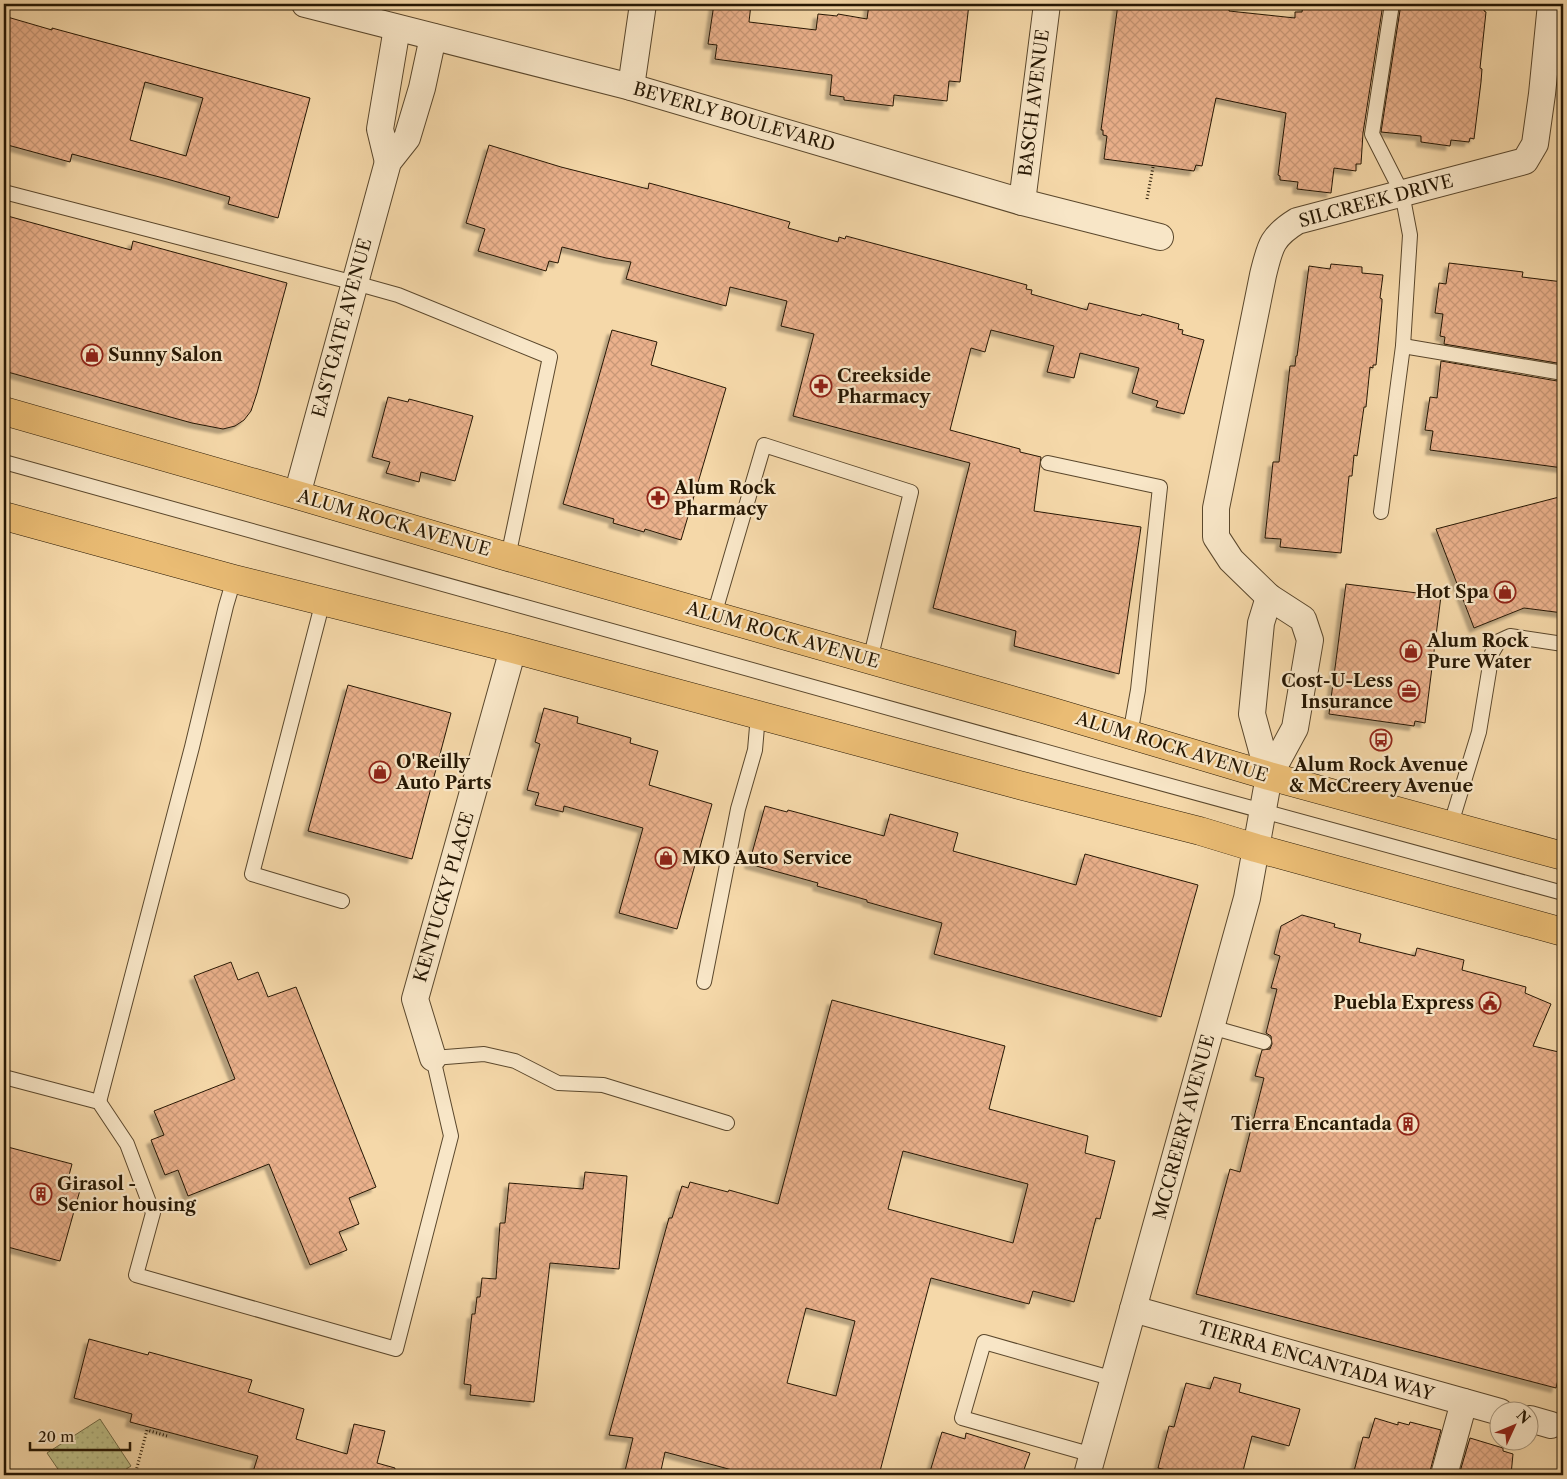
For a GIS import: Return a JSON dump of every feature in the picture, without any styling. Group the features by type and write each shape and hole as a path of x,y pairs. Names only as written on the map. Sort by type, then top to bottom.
{"main road":[{"name":"ALUM ROCK AVENUE","path":"4,411 1269,776 1450,827 1563,856"},
{"path":"4,516 234,579 513,649 1200,831 1563,932"}],"street":[{"name":"BEVERLY BOULEVARD","path":"305,4 632,86 1022,202 1160,237"},
{"path":"632,86 643,4"},
{"name":"BASCH AVENUE","path":"1022,202 1047,4"},
{"name":"SILCREEK DRIVE","path":"1269,776 1295,728 1310,640 1303,619 1269,597 1231,560 1216,537 1216,508 1262,275 1271,246 1282,230 1297,220 1525,161 1535,144 1551,4"},
{"name":"EASTGATE AVENUE","path":"388,162 380,129 397,28"},
{"name":"EASTGATE AVENUE","path":"297,495 388,162 407,138 422,88 433,37"},
{"path":"1269,597 1261,623 1252,714 1269,776"},
{"name":"KENTUCKY PLACE","path":"433,1058 415,999 513,649"},
{"name":"MCCREERY AVENUE","path":"1090,1465 1247,898 1269,776"},
{"name":"TIERRA ENCANTADA WAY","path":"1133,1309 1490,1409"},
{"path":"1444,1475 1464,1402"}],"lane":[{"path":"1382,512 1403,346 1410,235 1402,193 1372,134 1392,4"},
{"path":"4,192 398,295 550,357 508,557"},
{"path":"1403,346 1563,373"},
{"path":"714,615 764,445 911,492 870,660"},
{"name":"ALUM ROCK AVENUE","path":"4,462 283,538 1262,812 1563,893"},
{"path":"1048,463 1160,487 1138,690 1130,735"},
{"path":"99,1102 234,579"},
{"path":"323,600 252,874 342,901"},
{"path":"1450,827 1479,732 1492,653 1499,640 1510,636 1563,644"},
{"path":"704,982 738,809 755,750 758,715"},
{"path":"1211,1027 1264,1042"},
{"path":"4,1077 99,1102 127,1144 153,1213 136,1275 396,1349 451,1136 433,1058 484,1054 515,1060 558,1083 603,1085 727,1122"},
{"path":"1090,1465 962,1418 984,1342 1114,1379"}],"path":[{"path":"1147,199 1153,167"},
{"path":"134,1475 147,1430 167,1436"}],"green space":[{"path":"100,1419 131,1466 117,1475 62,1475 47,1453"}],"building":[{"path":"714,4 751,4 749,22 816,30 818,14 837,16 838,14 867,19 869,4 969,4 960,82 949,81 947,101 894,95 893,106 844,100 844,97 830,95 832,75 715,59 717,45 708,44"},
{"path":"1118,4 1230,4 1229,11 1295,18 1295,12 1302,12 1303,4 1383,4 1363,133 1361,164 1356,164 1356,171 1334,168 1331,193 1297,189 1298,182 1280,180 1278,175 1286,113 1216,98 1202,166 1196,165 1194,171 1104,159 1107,136 1103,135 1103,130 1101,130"},
{"path":"1401,4 1485,4 1484,11 1486,12 1480,68 1482,69 1481,82 1474,139 1470,138 1469,142 1451,140 1450,146 1421,142 1421,136 1381,132"},
{"path":"4,16 310,98 278,218 228,204 230,197 167,179 72,154 70,162 4,144","holes":["145,82 203,98 186,156 130,140"]},
{"path":"489,145 561,167 648,189 649,183 730,205 790,222 788,228 838,242 839,237 845,239 846,236 1027,285 1026,289 1032,290 1031,294 1087,310 1089,303 1179,324 1178,329 1183,330 1182,334 1204,340 1184,414 1156,407 1158,401 1132,393 1139,368 1080,353 1074,378 1047,372 1054,346 991,330 985,352 971,348 950,430 1020,449 1020,452 1041,457 1034,511 1141,527 1119,674 1014,646 1016,631 933,608 970,463 793,416 814,334 781,326 787,301 730,287 726,306 626,279 631,262 562,247 558,263 549,261 546,271 478,251 485,229 466,223"},
{"path":"4,215 131,250 133,241 287,283 257,393 251,411 244,420 235,426 223,429 192,423 4,371"},
{"path":"1449,263 1523,272 1522,277 1563,282 1563,364 1444,344 1445,337 1440,336 1443,314 1435,313 1439,283 1446,284"},
{"path":"1331,264 1362,267 1362,273 1383,275 1376,365 1373,365 1373,368 1370,367 1366,407 1364,407 1357,456 1354,455 1352,476 1349,476 1341,553 1280,547 1281,539 1265,538 1273,462 1279,462 1290,366 1295,366 1297,356 1309,266 1330,269"},
{"path":"612,330 657,342 651,365 726,388 681,540 645,529 644,532 613,523 614,519 563,504"},
{"path":"1441,361 1563,382 1563,468 1430,450 1433,431 1425,430 1430,397 1437,398"},
{"path":"388,397 408,402 409,399 473,416 455,481 421,472 419,482 386,473 390,462 372,457"},
{"path":"1563,496 1563,613 1524,608 1474,628 1436,529"},
{"path":"1346,584 1441,596 1425,723 1415,721 1414,726 1329,714"},
{"name":"O'Reilly Auto Parts","path":"348,685 451,713 412,859 308,831"},
{"path":"544,708 578,717 577,723 631,738 630,743 658,751 649,785 712,804 677,929 619,913 643,828 564,806 563,812 535,805 539,793 527,790 540,744 535,742"},
{"path":"765,806 787,812 788,810 884,836 890,814 958,833 953,851 1076,885 1085,854 1198,885 1161,1017 934,954 942,923 817,886 818,883 749,864"},
{"name":"Tierra Encantada","path":"1302,915 1335,924 1334,927 1361,934 1359,942 1415,956 1417,948 1464,960 1462,970 1526,987 1525,993 1551,1004 1533,1046 1563,1053 1563,1360 1556,1388 1196,1294 1230,1169 1240,1172 1264,1078 1255,1076 1262,1050 1270,1049 1272,1044 1271,1036 1266,1033 1277,989 1271,988 1280,956 1274,954 1281,926"},
{"path":"231,962 238,980 258,972 268,997 296,987 376,1187 349,1198 359,1224 339,1232 347,1250 310,1265 269,1164 188,1196 178,1170 165,1175 151,1140 164,1135 154,1111 235,1079 194,976"},
{"path":"832,1000 1005,1046 989,1109 1088,1136 1085,1153 1115,1161 1100,1219 1096,1218 1074,1302 1033,1291 1029,1304 931,1278 879,1475 751,1475 665,1452 660,1475 624,1475 633,1438 609,1435 669,1218 672,1218 682,1186 688,1188 690,1182 728,1192 729,1190 778,1204","holes":["903,1151 1028,1184 1013,1243 888,1209","806,1308 855,1321 836,1396 787,1383"]},
{"name":"Girasol - Senior housing","path":"4,1146 72,1164 68,1179 82,1183 60,1261 4,1246"},
{"path":"585,1172 627,1176 619,1269 550,1263 534,1402 470,1395 471,1385 464,1384 472,1314 475,1314 477,1297 480,1297 482,1278 496,1279 500,1223 505,1223 509,1183 583,1189"},
{"path":"89,1339 148,1355 149,1352 252,1380 248,1392 304,1409 296,1439 347,1454 354,1424 385,1431 377,1463 395,1468 394,1475 252,1475 258,1456 130,1422 132,1414 74,1398"},
{"path":"1214,1377 1241,1384 1239,1392 1300,1409 1289,1446 1252,1436 1242,1475 1188,1475 1158,1468 1169,1426 1174,1427 1186,1383 1210,1389"},
{"path":"1375,1418 1398,1425 1398,1422 1409,1425 1410,1422 1441,1430 1429,1475 1353,1475 1363,1437 1369,1438"},
{"path":"942,1432 965,1439 966,1433 1030,1453 1022,1475 929,1475"},
{"path":"1470,1438 1490,1444 1490,1452 1513,1454 1511,1475 1459,1475"}],"place":[{"name":"Sunny Salon","path":"92,355"},
{"name":"Creekside Pharmacy","path":"821,386"},
{"name":"Alum Rock Pharmacy","path":"658,498"},
{"name":"Hot Spa","path":"1505,592"},
{"name":"Alum Rock Pure Water","path":"1411,651"},
{"name":"Cost-U-Less Insurance","path":"1409,691"},
{"name":"Alum Rock Avenue & McCreery Avenue","path":"1381,740"},
{"name":"O'Reilly Auto Parts","path":"380,772"},
{"name":"MKO Auto Service","path":"666,858"},
{"name":"Puebla Express","path":"1490,1003"},
{"name":"Tierra Encantada","path":"1408,1124"},
{"name":"Girasol - Senior housing","path":"41,1194"}]}
